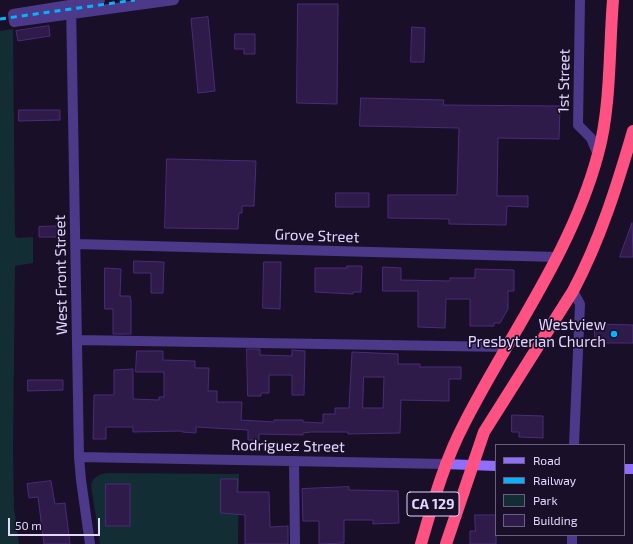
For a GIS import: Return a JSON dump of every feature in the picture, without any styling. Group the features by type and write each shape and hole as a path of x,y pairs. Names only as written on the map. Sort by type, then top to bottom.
{"highway":[{"name":"CA 129","path":"421,544 445,464 464,424 557,257 580,208 598,155 604,127 612,0"},
{"name":"CA 129","path":"446,544 471,466 484,432 573,291 585,268 612,201 633,131"}],"street":[{"path":"71,9 100,0"},
{"path":"13,18 71,9 174,0"},
{"name":"1st Street","path":"580,0 578,126 591,138 598,155"},
{"name":"West Front Street","path":"71,9 80,480 90,544"},
{"name":"Grove Street","path":"76,244 557,257"},
{"path":"573,291 580,304 574,444"},
{"path":"77,340 507,347"},
{"name":"Rodriguez Street","path":"80,457 495,466"},
{"path":"294,461 295,544"}],"green space":[{"path":"13,29 15,235 17,238 33,237 33,263 15,266 13,448 14,508 19,544 0,544 0,31"},
{"path":"107,473 239,474 238,544 100,544 91,485 97,476"}],"building":[{"path":"298,4 338,4 337,104 297,103"},
{"path":"208,17 215,91 198,93 191,19"},
{"path":"49,26 50,36 18,41 16,31"},
{"path":"412,27 425,28 424,62 411,62"},
{"path":"235,34 255,34 255,54 244,54 244,49 235,49"},
{"path":"361,98 444,100 443,105 560,106 559,139 498,138 497,196 528,196 528,207 507,206 506,225 449,224 449,219 388,218 388,195 457,195 459,128 360,126"},
{"path":"19,110 60,110 60,120 19,121"},
{"path":"167,159 256,161 254,206 242,206 242,213 239,213 238,229 165,228"},
{"path":"336,193 369,193 369,207 336,207"},
{"path":"632,223 633,257 620,257"},
{"path":"64,226 65,237 39,237 39,227"},
{"path":"134,261 164,262 163,293 151,293 151,273 134,273"},
{"path":"264,262 281,262 280,309 263,308"},
{"path":"347,266 362,266 361,292 353,292 353,294 315,292 315,268 347,268"},
{"path":"383,267 401,268 401,280 450,281 450,278 475,278 475,269 514,270 514,291 508,291 508,309 500,323 494,323 494,326 470,326 470,299 446,299 445,328 418,327 418,291 383,291"},
{"path":"105,268 121,269 120,296 130,296 131,300 131,334 113,334 113,309 105,309"},
{"name":"Westview Presbyterian Church","path":"595,324 633,325 633,343 595,343"},
{"path":"247,349 260,349 260,355 292,356 292,350 305,351 304,395 292,395 292,375 269,375 269,393 261,393 261,396 248,396"},
{"path":"137,351 163,351 163,360 195,361 195,368 209,368 208,391 217,391 217,402 242,402 241,420 274,422 274,420 303,420 303,422 323,423 323,414 335,414 335,408 349,408 352,352 398,354 398,364 420,364 420,367 461,367 461,379 449,379 449,401 401,400 400,433 348,434 348,432 311,432 303,433 303,435 259,434 259,440 248,440 248,430 196,427 196,433 182,431 133,432 133,427 106,427 106,439 93,439 94,395 114,395 114,370 133,369 133,399 159,400 159,397 164,397 164,372 136,372","holes":["364,377 384,377 383,408 363,408"]},
{"path":"28,380 63,380 63,390 28,391"},
{"path":"512,415 543,416 543,438 519,437 519,432 512,432"},
{"path":"221,479 238,479 237,492 269,492 270,527 288,526 288,544 245,544 245,515 221,513"},
{"path":"51,481 55,504 65,503 70,544 44,544 38,497 29,498 27,484"},
{"path":"106,484 130,484 130,526 106,526"},
{"path":"349,487 349,490 398,491 399,523 373,524 373,520 344,520 344,543 319,544 319,521 303,521 302,489"},
{"path":"475,515 495,515 496,544 470,544 470,531 475,531"}],"railway":[{"path":"0,19 135,0"}],"place":[{"name":"Westview Presbyterian Church","path":"614,334"}]}
